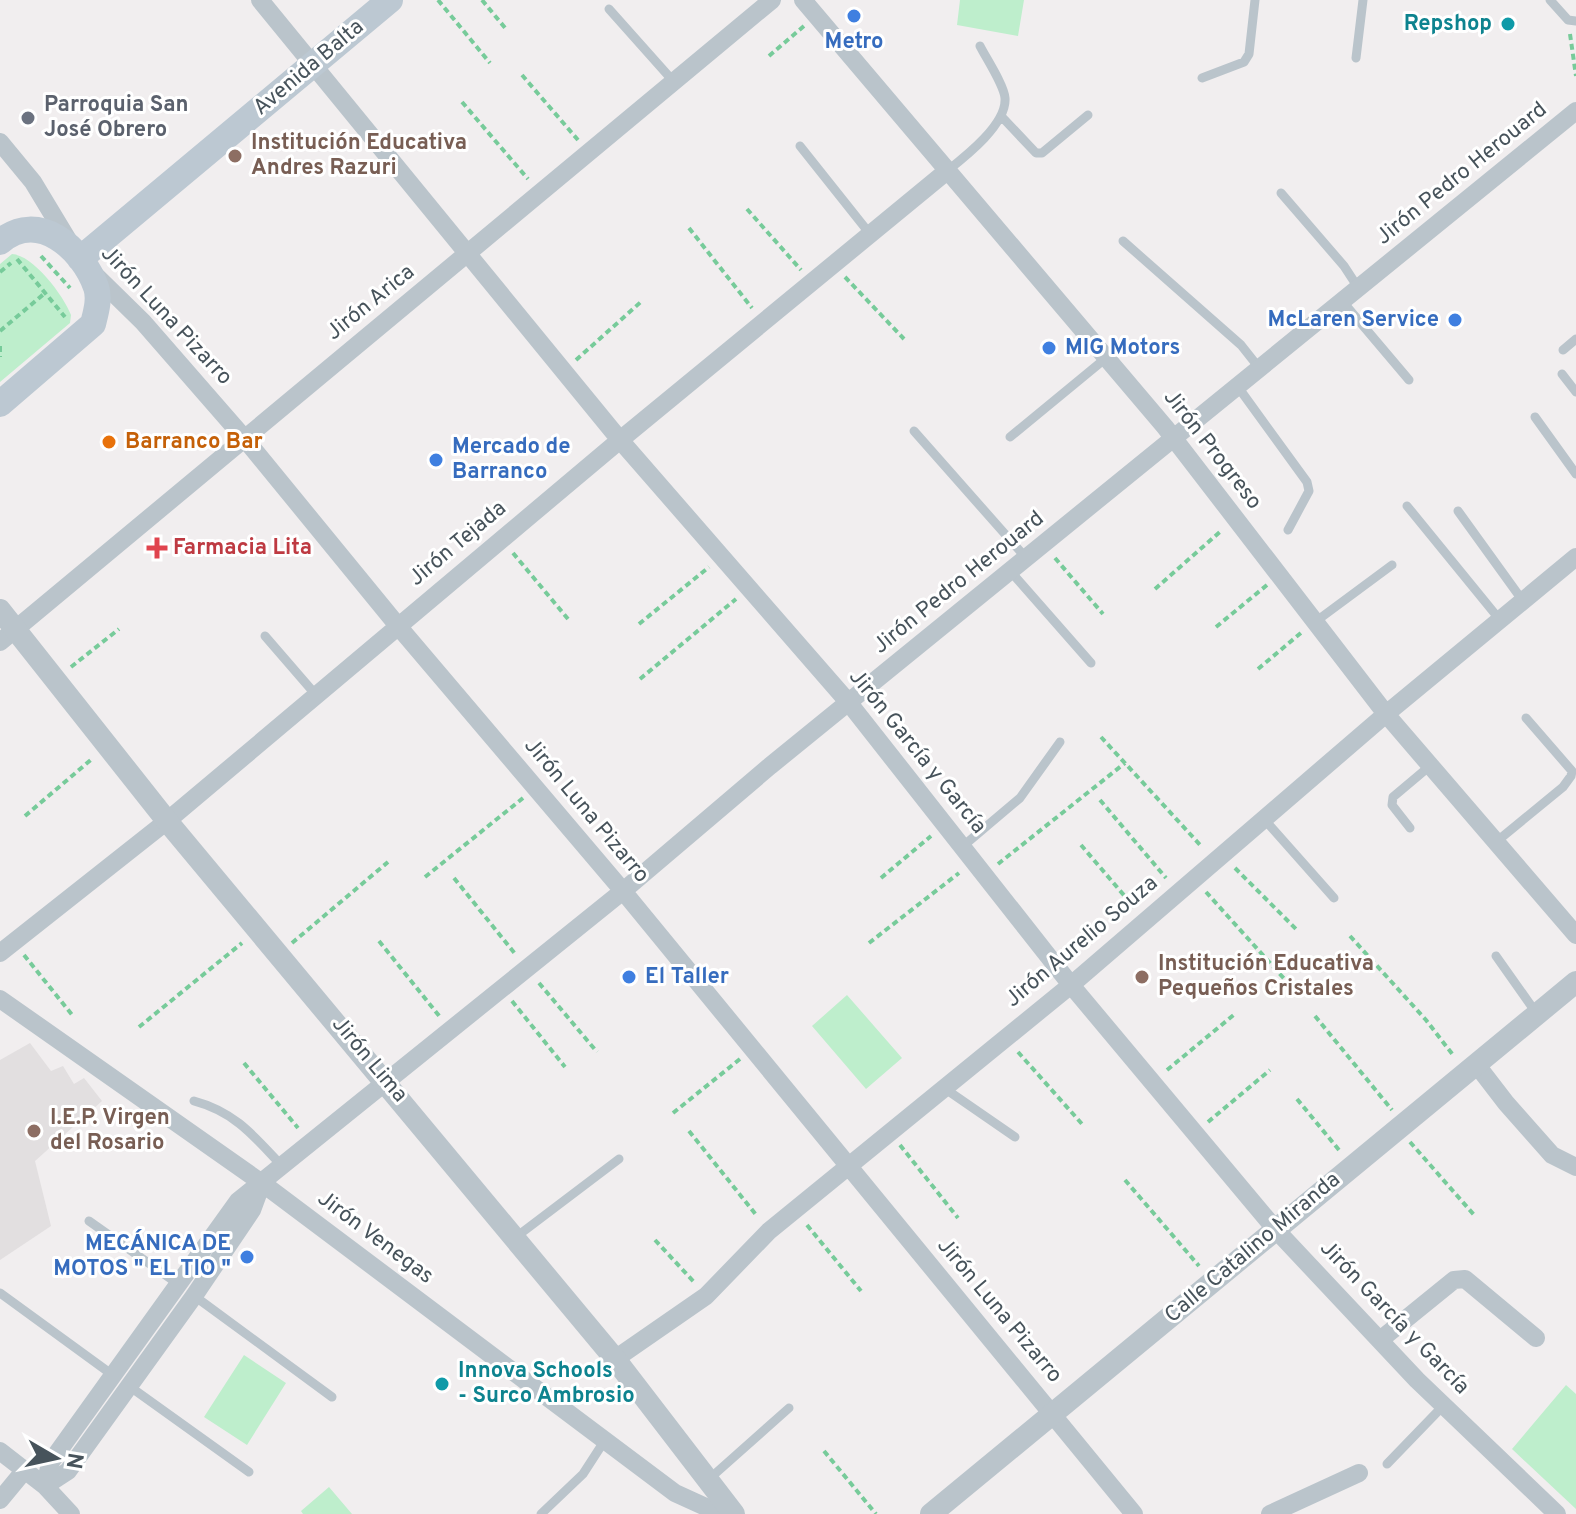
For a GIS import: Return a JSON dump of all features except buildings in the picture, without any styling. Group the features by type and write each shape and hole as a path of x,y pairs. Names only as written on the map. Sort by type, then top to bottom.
{"main road":[{"name":"Avenida Balta","path":"80,259 390,0"},
{"path":"0,242 25,229 52,232 80,259 96,288 98,308 93,324 0,404"}],"street":[{"name":"Jirón García y García","path":"260,0 620,440 849,703 1071,985 1276,1230 1444,1405 1557,1514"},
{"name":"Jirón Arica","path":"8,635 772,0"},
{"name":"Jirón Progreso","path":"803,0 1174,438 1386,714 1576,935"},
{"name":"Jirón Pedro Herouard","path":"45,1486 50,1463 238,1201 623,891 1576,111"},
{"name":"Jirón Luna Pizarro","path":"0,142 33,182 80,259 143,322 245,439 398,626 623,891 1134,1514"},
{"name":"Jirón Tejada","path":"7,948 167,821 501,539 947,171"},
{"name":"Jirón Aurelio Souza","path":"615,1359 706,1296 769,1231 1071,985 1386,714 1576,557"},
{"name":"Jirón Lima","path":"0,610 8,635 56,679 167,821 516,1237 734,1514"},
{"name":"Calle Catalino Miranda","path":"931,1514 1576,982"},
{"name":"Jirón Venegas","path":"0,999 262,1183 675,1493 721,1514"},
{"path":"1471,1068 1552,1155 1576,1167"},
{"path":"45,1486 68,1471 129,1387 252,1210 262,1183"},
{"path":"1380,1340 1454,1280 1465,1279 1536,1338"},
{"path":"0,1451 45,1486 71,1514"},
{"path":"0,1500 24,1471"},
{"path":"1270,1514 1301,1508 1359,1473"}],"lane":[{"path":"1202,78 1244,62 1249,54 1255,0"},
{"path":"1356,58 1363,0"},
{"path":"1550,0 1572,20"},
{"path":"609,9 674,82"},
{"path":"947,171 1002,117 1005,96 980,46"},
{"path":"1002,117 1036,153 1042,153 1088,115"},
{"path":"800,146 871,234"},
{"path":"1281,193 1344,266 1359,289"},
{"path":"1123,241 1241,345 1260,369"},
{"path":"1343,302 1409,380"},
{"path":"1563,350 1576,339"},
{"path":"1010,437 1106,358"},
{"path":"1562,374 1576,392"},
{"path":"1238,387 1307,482 1309,491 1288,530"},
{"path":"1535,417 1576,474"},
{"path":"914,431 1027,559"},
{"path":"1407,506 1500,620"},
{"path":"1458,511 1523,601"},
{"path":"1315,622 1392,565"},
{"path":"1011,572 1091,663"},
{"path":"265,636 316,695"},
{"path":"1496,842 1563,787 1571,776 1572,771 1526,718"},
{"path":"973,861 1060,742"},
{"path":"1410,828 1392,805 1393,797 1431,765"},
{"path":"1264,819 1334,898"},
{"path":"1496,956 1537,1014"},
{"path":"944,1088 1015,1137"},
{"path":"194,1101 217,1107 235,1118 282,1166"},
{"path":"516,1237 619,1159"},
{"path":"89,1221 332,1397"},
{"path":"0,1293 249,1472"},
{"path":"1387,1464 1444,1405"},
{"path":"708,1480 789,1408"},
{"path":"541,1514 583,1474 605,1440"}],"path":[{"path":"438,0 490,63"},
{"path":"482,0 506,29"},
{"path":"769,56 816,16"},
{"path":"1572,20 1576,76"},
{"path":"522,75 589,153"},
{"path":"462,102 541,194"},
{"path":"747,209 812,282"},
{"path":"689,228 764,322"},
{"path":"34,249 66,283"},
{"path":"0,272 16,258 67,319 56,328"},
{"path":"833,265 904,339"},
{"path":"0,331 45,293"},
{"path":"563,371 643,300"},
{"path":"0,346 0,357"},
{"path":"1155,589 1236,518"},
{"path":"501,539 568,619"},
{"path":"1044,545 1103,614"},
{"path":"639,624 722,557"},
{"path":"1216,627 1279,575"},
{"path":"640,679 749,588"},
{"path":"1258,669 1315,622"},
{"path":"56,679 119,629"},
{"path":"1101,737 1219,858 1298,931"},
{"path":"25,816 108,745"},
{"path":"869,943 973,861 1125,763"},
{"path":"425,877 536,788"},
{"path":"1100,800 1178,892"},
{"path":"881,878 944,825"},
{"path":"1081,845 1145,921"},
{"path":"279,953 388,862"},
{"path":"454,878 597,1052"},
{"path":"1194,879 1288,983"},
{"path":"139,1027 259,930"},
{"path":"1350,936 1471,1068"},
{"path":"379,941 450,1030"},
{"path":"7,948 73,1016"},
{"path":"502,988 565,1067"},
{"path":"1152,1082 1236,1013"},
{"path":"1315,1016 1475,1216"},
{"path":"1005,1038 1082,1124"},
{"path":"673,1113 753,1050"},
{"path":"244,1063 310,1143"},
{"path":"1195,1133 1270,1070"},
{"path":"1297,1099 1352,1166"},
{"path":"689,1131 769,1231"},
{"path":"889,1132 958,1218"},
{"path":"1125,1180 1213,1282"},
{"path":"794,1210 861,1291"},
{"path":"655,1240 706,1296"},
{"path":"824,1451 876,1514"}],"shaded area":[{"name":"I.E.P. Virgen del Rosario","path":"30,1043 51,1071 63,1066 74,1084 84,1078 102,1101 35,1161 51,1226 0,1260 0,1060"}],"green space":[{"path":"960,0 1024,0 1018,36 957,25"},
{"path":"12,254 29,261 38,269 55,288 71,315 70,323 0,382 0,264"},
{"path":"847,995 902,1058 866,1089 812,1026"},
{"path":"244,1355 286,1383 247,1445 204,1417"},
{"path":"1566,1385 1576,1394 1576,1509 1512,1449"},
{"path":"329,1487 352,1514 303,1514 301,1511"}],"place":[{"name":"Metro","path":"854,16"},
{"name":"Repshop","path":"1508,24"},
{"name":"Parroquia San José Obrero","path":"28,118"},
{"name":"Institución Educativa Andres Razuri","path":"235,156"},
{"name":"McLaren Service","path":"1455,320"},
{"name":"MIG Motors","path":"1049,348"},
{"name":"Barranco Bar","path":"109,442"},
{"name":"Mercado de Barranco","path":"436,460"},
{"name":"Farmacia Lita","path":"157,548"},
{"name":"El Taller","path":"629,977"},
{"name":"Institución Educativa Pequeños Cristales","path":"1142,977"},
{"name":"I.E.P. Virgen del Rosario","path":"34,1131"},
{"name":"MECÁNICA DE MOTOS \" EL TIO \"","path":"247,1257"},
{"name":"Innova Schools - Surco Ambrosio","path":"442,1384"}]}
